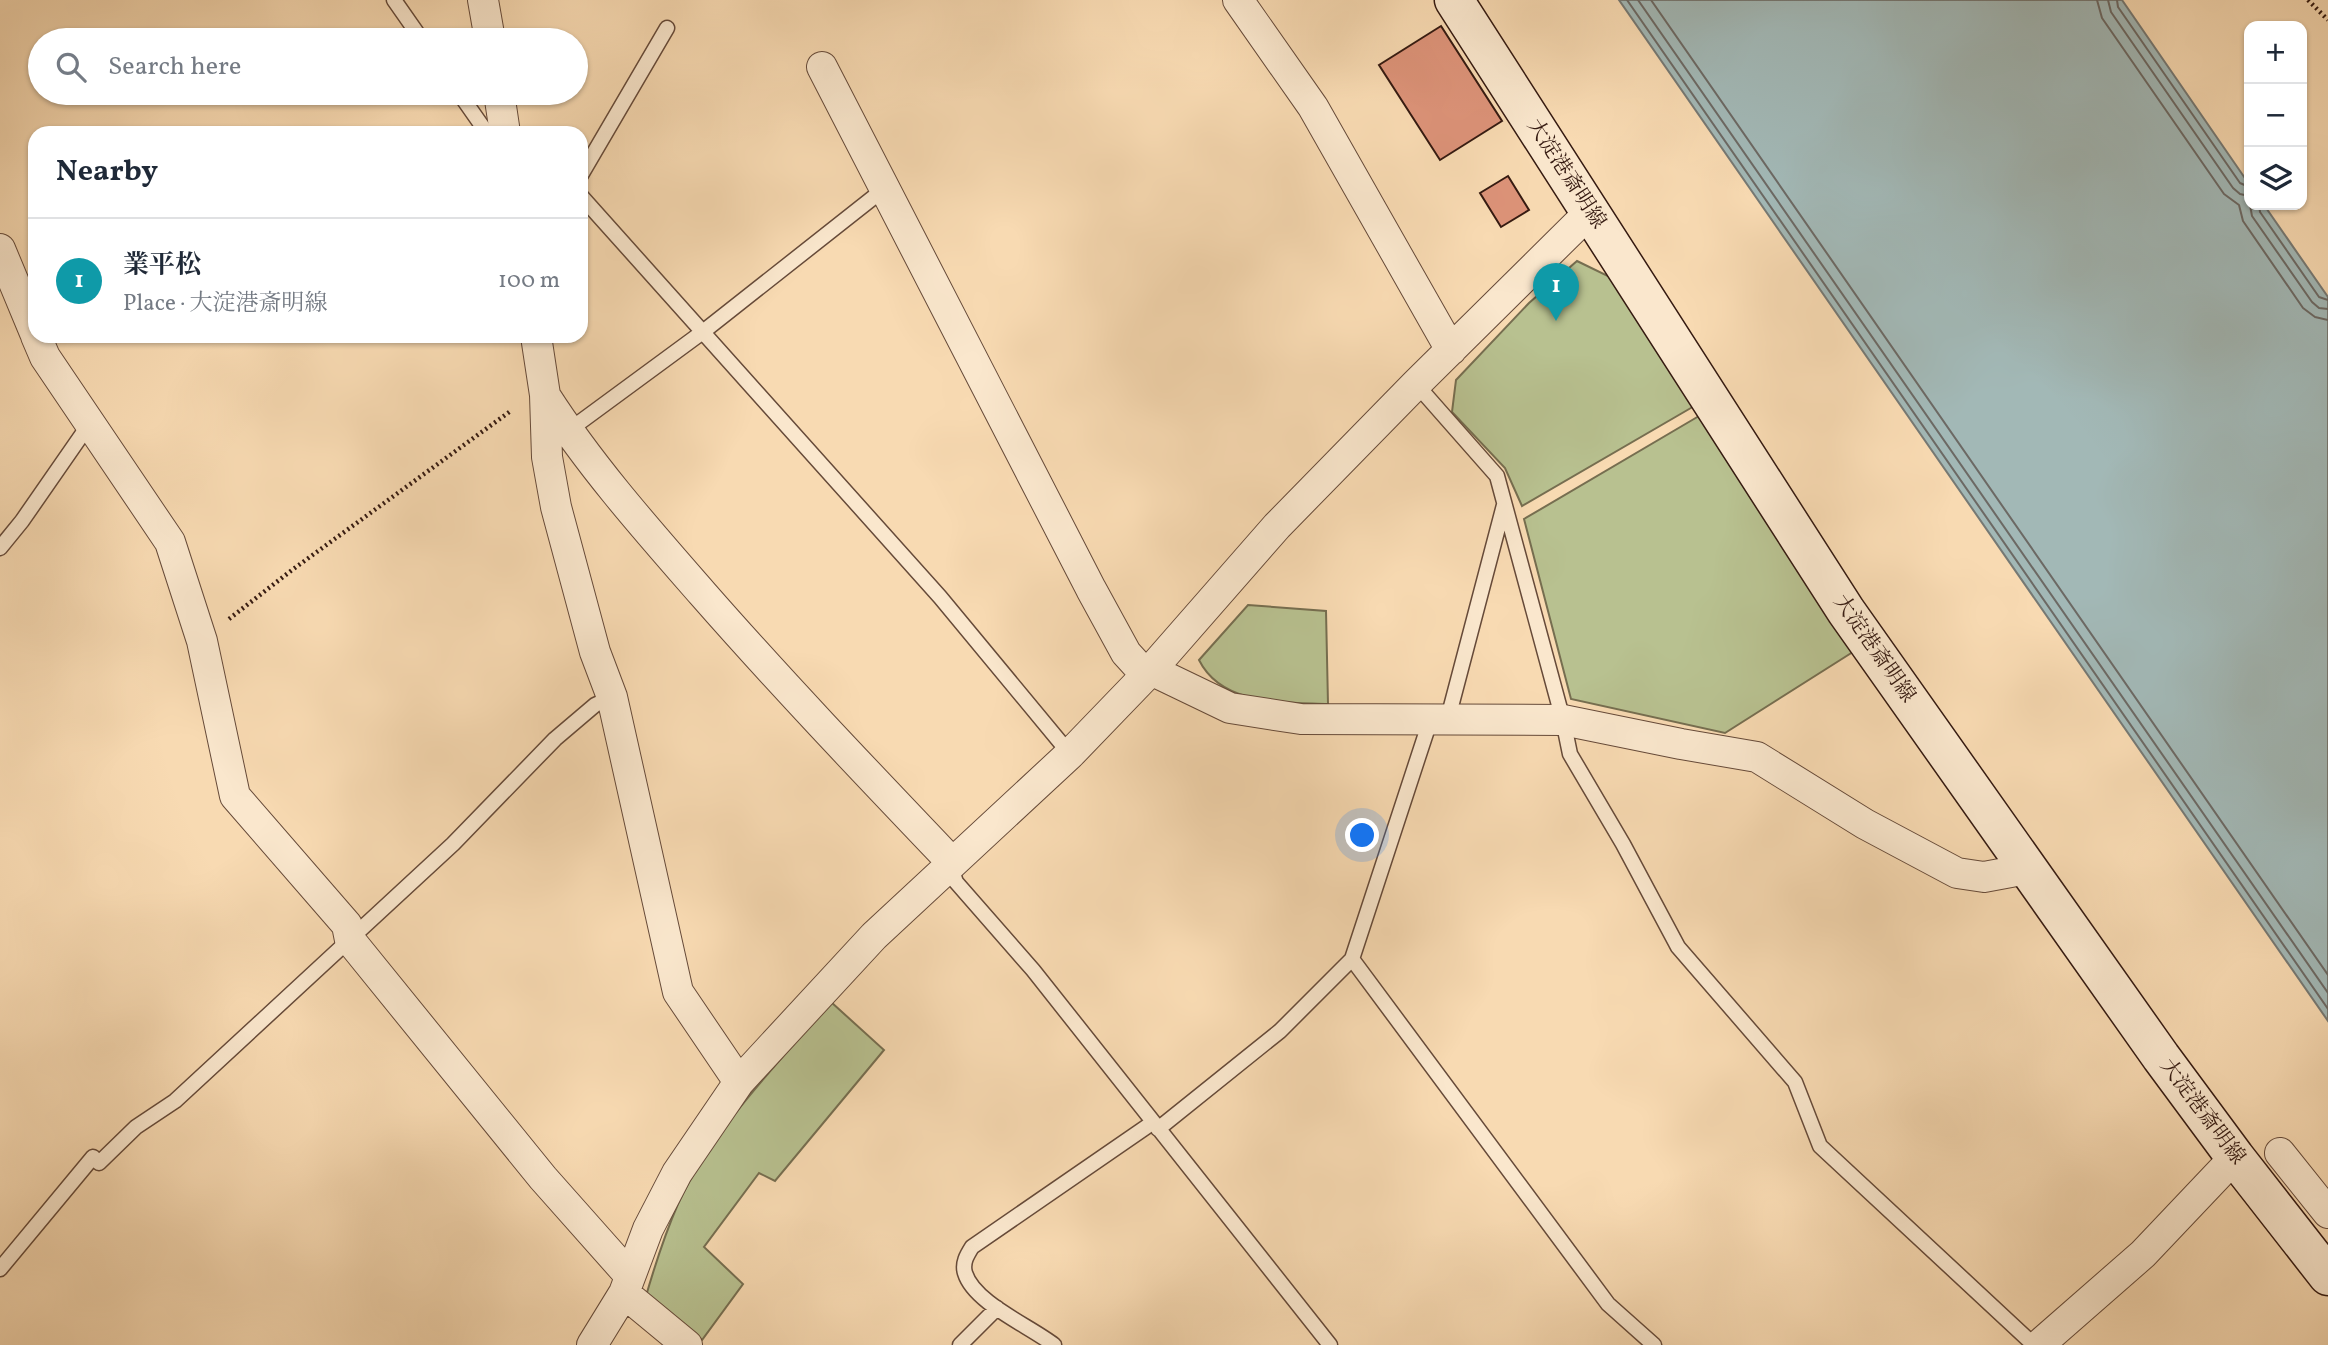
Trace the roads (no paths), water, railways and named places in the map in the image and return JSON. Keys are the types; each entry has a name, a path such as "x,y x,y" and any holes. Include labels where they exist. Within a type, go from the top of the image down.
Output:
{"main road":[{"name":"大淀港斎明線","path":"1454,0 1846,611 2027,869 2235,1157 2328,1276"}],"street":[{"path":"483,0 488,28"},
{"path":"1238,0 1313,107 1451,349"},
{"path":"822,67 1091,589 1126,653 1149,673 1230,708 1301,719 1563,720 1757,757 1865,824 1957,873 1984,877 2027,869"},
{"path":"501,105 504,126"},
{"path":"592,1345 627,1284 648,1229 677,1172 739,1082 874,936 1070,754 1149,673 1277,526 1590,212"},
{"path":"0,249 28,316"},
{"path":"39,343 45,358 170,542 202,640 235,796 347,925 350,940 627,1284 687,1345"},
{"path":"537,343 545,395 547,457 556,507 595,652 612,697 678,992 739,1082"},
{"path":"545,395 568,431 643,526 780,682 943,854 950,865"},
{"path":"2280,1153 2328,1213"},
{"path":"2036,1345 2143,1254 2235,1157"}],"lane":[{"path":"394,0 414,28"},
{"path":"588,163 667,28"},
{"path":"467,105 482,126"},
{"path":"568,431 704,331 884,189"},
{"path":"588,204 940,597 1070,754"},
{"path":"1416,384 1497,476 1570,754 1623,844 1678,947 1796,1082 1820,1146 2036,1345"},
{"path":"0,548 90,423"},
{"path":"1055,1345 996,1308 972,1286 964,1271 965,1259 972,1247 1155,1126 1280,1031 1352,959 1439,718 1504,503"},
{"path":"0,1269 93,1157 99,1163 136,1127 175,1101 453,844 555,739 595,705 612,697"},
{"path":"950,865 956,881 1033,970 1330,1345"},
{"path":"1352,959 1608,1304 1654,1345"},
{"path":"960,1345 996,1308"}],"water":[{"path":"1619,0 2122,0 2244,177 2244,210 2267,210 2328,297 2328,1021"}],"place":[{"name":"業平松","path":"1556,321"}]}
